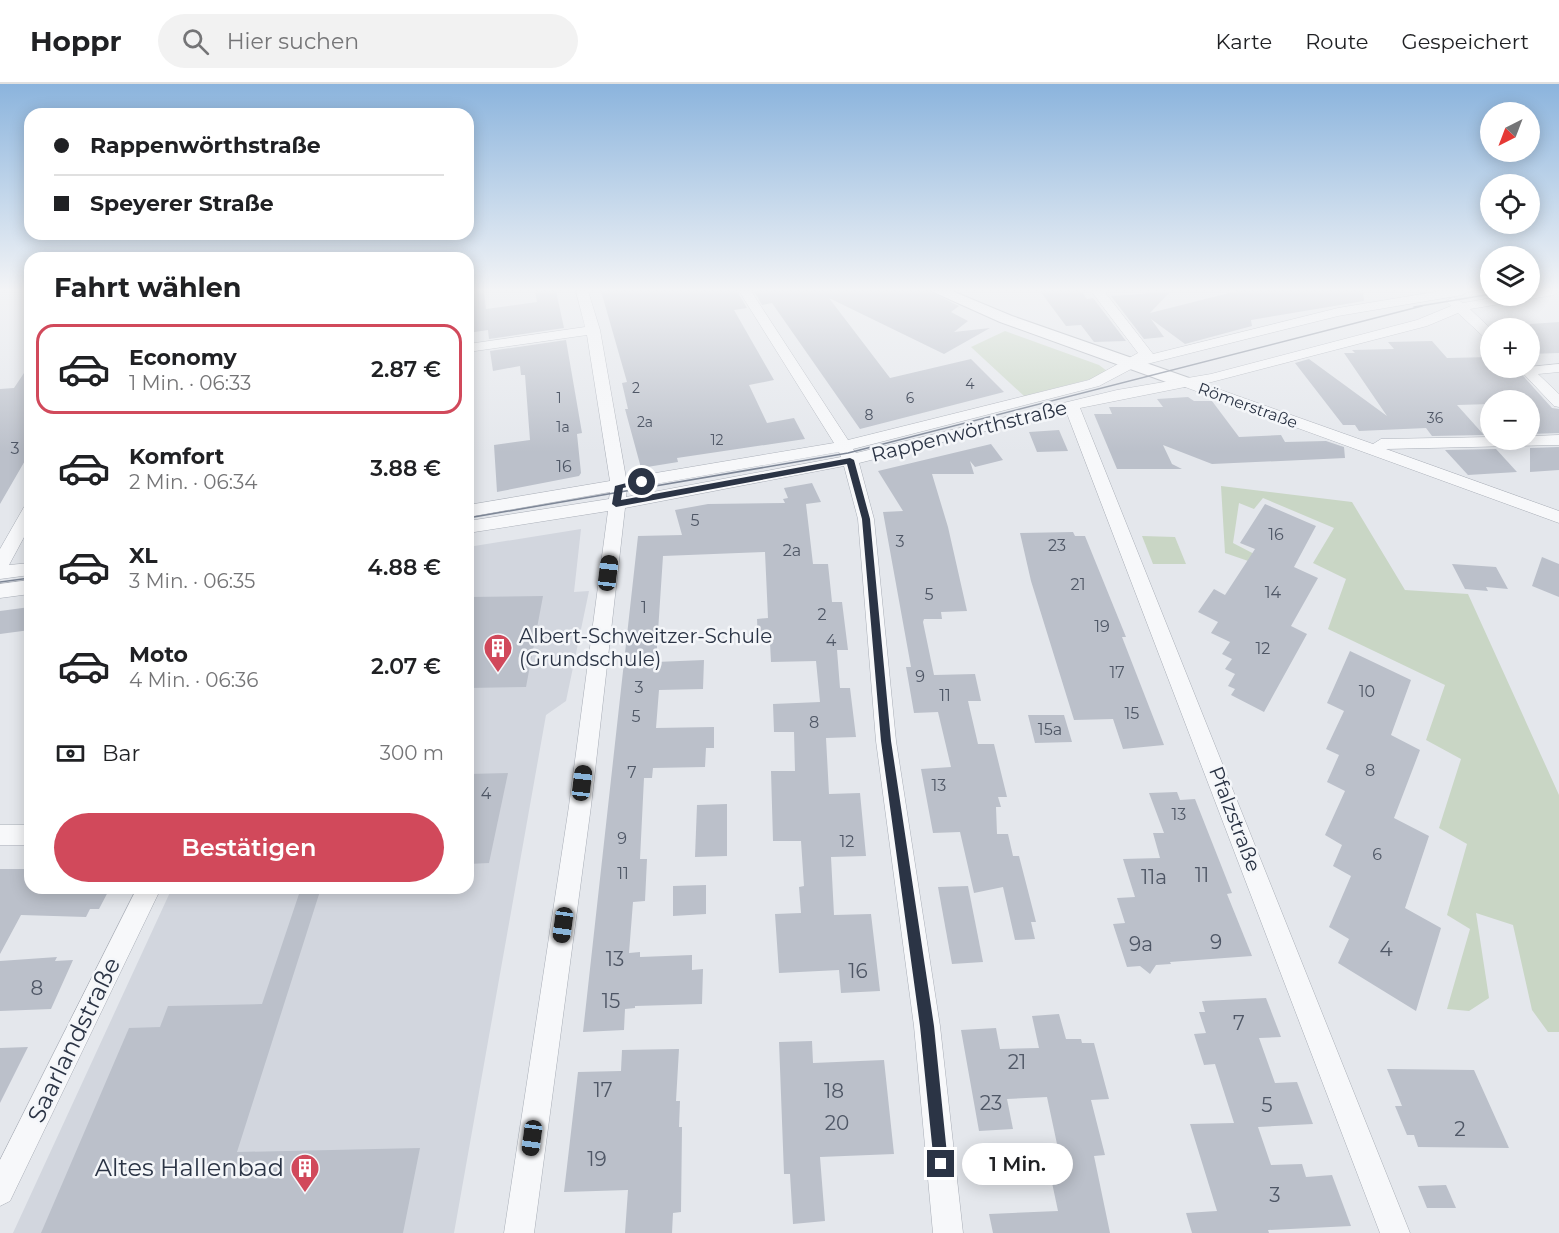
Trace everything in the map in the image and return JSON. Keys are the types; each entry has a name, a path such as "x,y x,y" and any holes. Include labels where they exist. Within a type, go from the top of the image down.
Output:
{"street":[{"path":"474,347 491,345"},
{"path":"519,1233 580,806 618,495 595,345"},
{"path":"779,345 848,453 866,519 887,751 927,1026 948,1233"},
{"name":"Römerstraße","path":"1078,345 1559,517"},
{"path":"1132,364 1146,354 1139,345"},
{"name":"Rappenwörthstraße","path":"848,453 1094,383 1132,364 1207,345"},
{"name":"Rappenwörthstraße","path":"474,526 618,495 848,453 1072,406 1117,394 1186,382 1336,345"},
{"path":"1540,369 1559,368"},
{"path":"1535,378 1559,403"},
{"name":"Pfalzstraße","path":"1072,406 1395,1233"},
{"path":"1377,451 1381,444 1559,440"},
{"name":"Rappenwörthstraße","path":"474,510 618,495"},
{"path":"0,564 24,522"},
{"path":"0,572 24,570"},
{"path":"0,591 24,588"},
{"path":"0,835 24,835"},
{"name":"Saarlandstraße","path":"0,1191 146,894"}],"shaded area":[{"path":"581,529 574,592 589,591 566,701 546,715 454,1233 13,1233 169,894 474,894 474,546"}],"green space":[{"path":"976,345 1043,345 1099,365 1107,371 1099,377 1024,396 971,347"},
{"path":"1221,486 1352,502 1405,590 1468,594 1559,795 1559,1032 1548,1032 1532,1010 1513,925 1476,913 1489,998 1469,1011 1447,1009 1470,929 1447,915 1467,844 1439,828 1461,759 1426,740 1445,685 1328,629 1346,579 1313,563 1334,528 1263,498 1254,509 1239,503 1233,543 1258,556 1254,563 1225,553"},
{"path":"1142,536 1175,537 1186,564 1153,564"}],"building":[{"path":"534,345 567,345 582,433 577,434 581,473 579,476 497,492 494,445 530,440 525,375 521,375 520,366 493,371 490,351"},
{"path":"616,345 754,345 774,380 749,385 767,423 794,418 805,439 677,458 678,462 641,468 625,409 628,409 622,383 627,382"},
{"path":"801,345 865,345 890,378 971,359 1004,392 860,429"},
{"path":"925,345 961,345 944,354"},
{"path":"1390,345 1435,345 1447,358 1480,357 1480,378 1525,378 1536,390 1480,390 1480,404 1457,405 1480,431 1480,435 1432,436 1426,428 1359,431 1355,425 1343,425 1295,363 1309,359 1387,416 1344,353 1355,353 1352,350 1394,349"},
{"path":"1540,345 1559,345 1559,353 1540,354"},
{"path":"24,373 24,462 0,504 0,389 14,388"},
{"path":"1540,395 1552,408 1559,409 1559,433 1540,434"},
{"path":"1188,397 1194,401 1212,401 1239,437 1281,435 1285,442 1326,441 1344,447 1345,458 1212,464 1163,445 1172,464 1182,469 1117,469 1094,414 1112,414 1109,407 1163,407 1157,399"},
{"path":"1059,430 1068,451 1037,452 1029,432"},
{"path":"991,444 1003,460 975,467 970,461 974,474 932,474 948,527 967,611 941,612 942,619 924,619 923,622 934,675 975,674 981,701 968,701 978,744 994,744 1007,797 998,797 1001,807 996,807 997,834 1008,834 1013,856 1019,856 1036,922 1031,922 1035,939 1015,940 1003,887 974,893 960,832 933,833 921,769 951,767 938,712 914,713 906,667 911,667 883,512 903,511 878,471"},
{"path":"1559,447 1559,470 1530,472 1530,450 1540,450 1540,448"},
{"path":"1445,450 1497,450 1517,472 1468,475"},
{"path":"812,483 821,502 806,504 813,564 828,564 832,602 842,602 848,650 837,650 840,688 850,688 856,737 826,738 829,794 860,793 866,856 831,857 834,915 871,914 880,991 841,993 839,970 779,973 775,914 801,913 799,887 804,886 801,841 773,841 771,771 795,771 794,732 774,732 773,704 820,702 816,661 771,662 770,643 758,643 757,619 768,618 765,552 663,556 656,662 704,660 703,689 659,690 656,728 714,727 714,748 706,748 705,767 653,768 652,778 644,778 640,859 647,859 645,901 633,902 629,953 640,952 640,957 692,955 692,970 703,969 702,1004 635,1006 635,1008 625,1009 624,1030 583,1032 638,536 682,535 675,510 708,504 785,503 783,499 788,498 784,488"},
{"path":"1265,504 1316,526 1294,567 1318,578 1291,626 1307,634 1264,712 1231,695 1235,689 1228,686 1235,674 1225,669 1232,659 1222,654 1230,642 1211,633 1218,622 1198,612 1214,589 1225,595 1255,549 1240,543"},
{"path":"1073,532 1075,536 1085,536 1126,637 1122,637 1164,745 1123,749 1113,719 1074,720 1031,581 1020,533"},
{"path":"1542,557 1559,564 1559,597 1532,586"},
{"path":"1452,564 1496,567 1508,589 1486,587 1488,591 1465,589"},
{"path":"543,596 526,687 474,688 474,597"},
{"path":"24,608 24,631 0,634 0,611"},
{"path":"1350,651 1411,680 1391,735 1420,750 1394,818 1429,836 1405,908 1441,928 1416,1011 1338,963 1349,939 1329,927 1351,876 1333,866 1342,845 1325,835 1345,791 1327,782 1339,755 1326,749 1344,711 1327,703"},
{"path":"1028,715 1064,715 1072,742 1035,743"},
{"path":"508,773 489,863 474,864 474,774"},
{"path":"1177,792 1180,800 1195,799 1232,893 1227,894 1252,956 1170,962 1171,964 1156,965 1150,974 1140,966 1127,967 1113,924 1125,923 1117,898 1135,897 1123,859 1160,858 1153,833 1164,833 1149,793"},
{"path":"727,804 727,856 695,857 697,805"},
{"path":"0,869 24,869 24,894 107,894 99,909 90,909 86,917 21,915 0,954"},
{"path":"706,885 706,914 673,916 673,886"},
{"path":"968,886 983,962 952,964 938,887"},
{"path":"299,894 319,894 237,1152 420,1148 403,1233 41,1233 129,1028 160,1027 168,1006 262,1004"},
{"path":"57,957 55,961 73,960 51,1009 0,1011 0,961"},
{"path":"1266,998 1281,1037 1259,1038 1275,1083 1297,1082 1313,1124 1258,1127 1271,1165 1302,1164 1306,1177 1332,1175 1351,1226 1268,1230 1269,1233 1192,1233 1186,1213 1217,1211 1190,1124 1234,1123 1215,1064 1204,1065 1194,1034 1206,1033 1199,1012 1205,1012 1202,1001"},
{"path":"1059,1014 1066,1039 1081,1039 1082,1043 1094,1043 1109,1099 1091,1100 1105,1155 1094,1156 1110,1233 993,1233 989,1214 1058,1211 1051,1178 1064,1177 1047,1097 1007,1099 1013,1129 979,1131 961,1030 996,1028 1000,1049 1039,1048 1032,1016"},
{"path":"812,1041 813,1063 884,1060 894,1154 820,1157 825,1221 793,1224 790,1174 784,1174 779,1042"},
{"path":"28,1047 0,1103 0,1048"},
{"path":"679,1049 676,1101 680,1101 679,1127 682,1127 681,1212 673,1213 672,1233 625,1233 628,1190 564,1192 578,1072 621,1071 622,1050"},
{"path":"1387,1069 1474,1070 1509,1148 1418,1147 1414,1135 1407,1135 1395,1106 1402,1106"},
{"path":"1446,1185 1456,1208 1427,1208 1418,1186"}],"tram line":[{"path":"474,517 848,453 1271,345"},
{"path":"0,582 24,579"}],"place":[{"name":"Albert-Schweitzer-Schule (Grundschule)","path":"498,674"},
{"name":"Altes Hallenbad","path":"305,1194"}],"route":[{"path":"642,482 619,486 616,504 850,460 866,519 886,741 927,1026 941,1164"}]}
